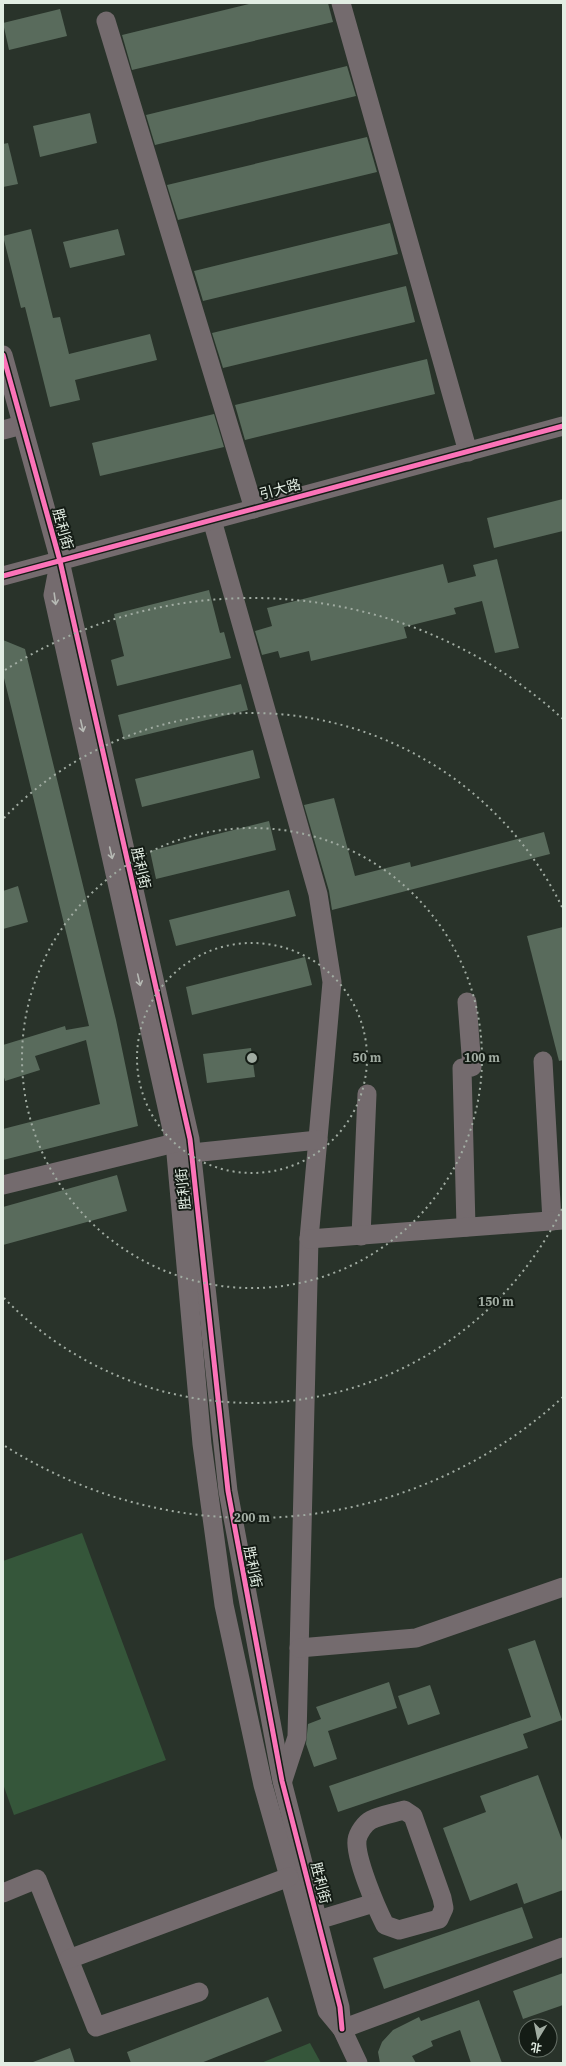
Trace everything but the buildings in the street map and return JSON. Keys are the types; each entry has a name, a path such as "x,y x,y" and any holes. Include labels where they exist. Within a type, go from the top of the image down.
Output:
{"street":[{"path":"341,3 468,452"},
{"path":"106,21 254,509"},
{"name":"胜利街","path":"3,355 60,561 53,595 186,1145 228,1491 282,1781 340,2007 342,2030"},
{"path":"3,430 22,425"},
{"name":"引大路","path":"3,576 563,426"},
{"path":"212,520 318,894 332,982 309,1239 297,1737 282,1781"},
{"path":"466,1227 462,1068 472,1067 467,1002"},
{"path":"309,1239 558,1220 543,1061"},
{"path":"361,1236 368,1094"},
{"path":"3,1185 186,1145 318,1140"},
{"name":"胜利街","path":"186,1145 202,1444 224,1605 263,1785 327,2011 342,2030"},
{"path":"299,1648 416,1638 563,1587"},
{"path":"404,1810 413,1816 444,1908 439,1919 400,1930 385,1925 374,1903 358,1849 357,1838 362,1829 371,1820 404,1810"},
{"path":"69,1959 289,1877"},
{"path":"3,1893 36,1879 96,2027 199,1992"},
{"path":"318,1920 374,1903"},
{"path":"358,2063 342,2030 563,1947"}],"green space":[{"path":"82,1533 166,1760 14,1815 3,1784 3,1561"},
{"path":"310,2043 321,2063 261,2063"}],"cycle path":[{"path":"3,355 60,561 190,1139 228,1491 282,1781 340,2007 342,2029"},
{"path":"3,576 563,426"}]}
